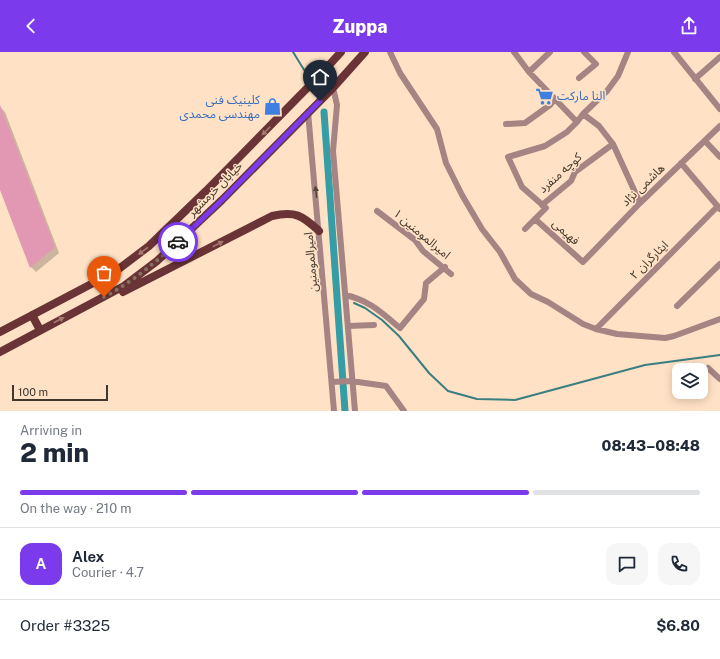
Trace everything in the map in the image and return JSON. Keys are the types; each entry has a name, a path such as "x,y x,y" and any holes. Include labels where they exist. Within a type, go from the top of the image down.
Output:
{"main road":[{"name":"خیابان خرمشهر","path":"0,332 116,271 149,246 315,81 341,52"},
{"name":"خیابان خرمشهر","path":"0,352 124,286 158,261 222,200 331,90 364,52"},
{"path":"94,302 128,290 272,216 286,213 299,216 309,221 319,231"},
{"path":"32,315 40,330"}],"street":[{"path":"390,52 400,73 437,129 446,163 462,195 482,229 500,252 515,279 531,294 548,302 583,324 617,334 665,338 720,319"},
{"path":"514,52 529,72 578,122"},
{"path":"529,72 550,52"},
{"path":"579,78 596,64 584,52"},
{"path":"544,206 522,187 508,157 545,146 567,132 578,122 582,114 607,91 618,76 628,52"},
{"path":"674,52 720,109"},
{"path":"695,79 720,57"},
{"path":"331,90 334,92 337,105 333,151 354,411"},
{"path":"506,124 525,123 550,106 555,99"},
{"name":"امیرالمومنین","path":"308,112 334,411"},
{"path":"582,114 599,126 613,144 640,203"},
{"name":"هاشمی نژاد","path":"583,262 640,203 720,126"},
{"path":"705,141 720,157"},
{"name":"کوچه منفرد","path":"525,229 535,219 544,206 571,181 575,172 613,144"},
{"path":"681,163 719,208"},
{"name":"ایثارگران ۲","path":"596,329 719,208"},
{"name":"امیرالمومنین ۱","path":"377,211 415,240 423,251 445,267 451,274"},
{"name":"فهیمی","path":"535,219 583,262"},
{"path":"677,306 720,264"},
{"path":"345,295 361,299 377,309 400,328 424,299 426,283 445,267"},
{"path":"348,326 374,325"},
{"path":"708,368 720,379"},
{"path":"332,382 352,381 386,386 404,411"}],"building":[{"path":"0,105 55,247 30,268 0,190"}],"waterway":[{"path":"293,52 306,73"},
{"path":"324,112 345,411"},
{"path":"354,303 365,308 382,320 399,336 429,373 448,391 477,399 515,400 645,365 720,355"}],"way so far":[{"path":"104,297 124,286 158,261 178,242"}],"place":[{"name":"النا مارکت","path":"544,96"},
{"name":"کلینیک فنی مهندسی محمدی","path":"273,107"}],"route":[{"path":"178,242 320,101"}]}
